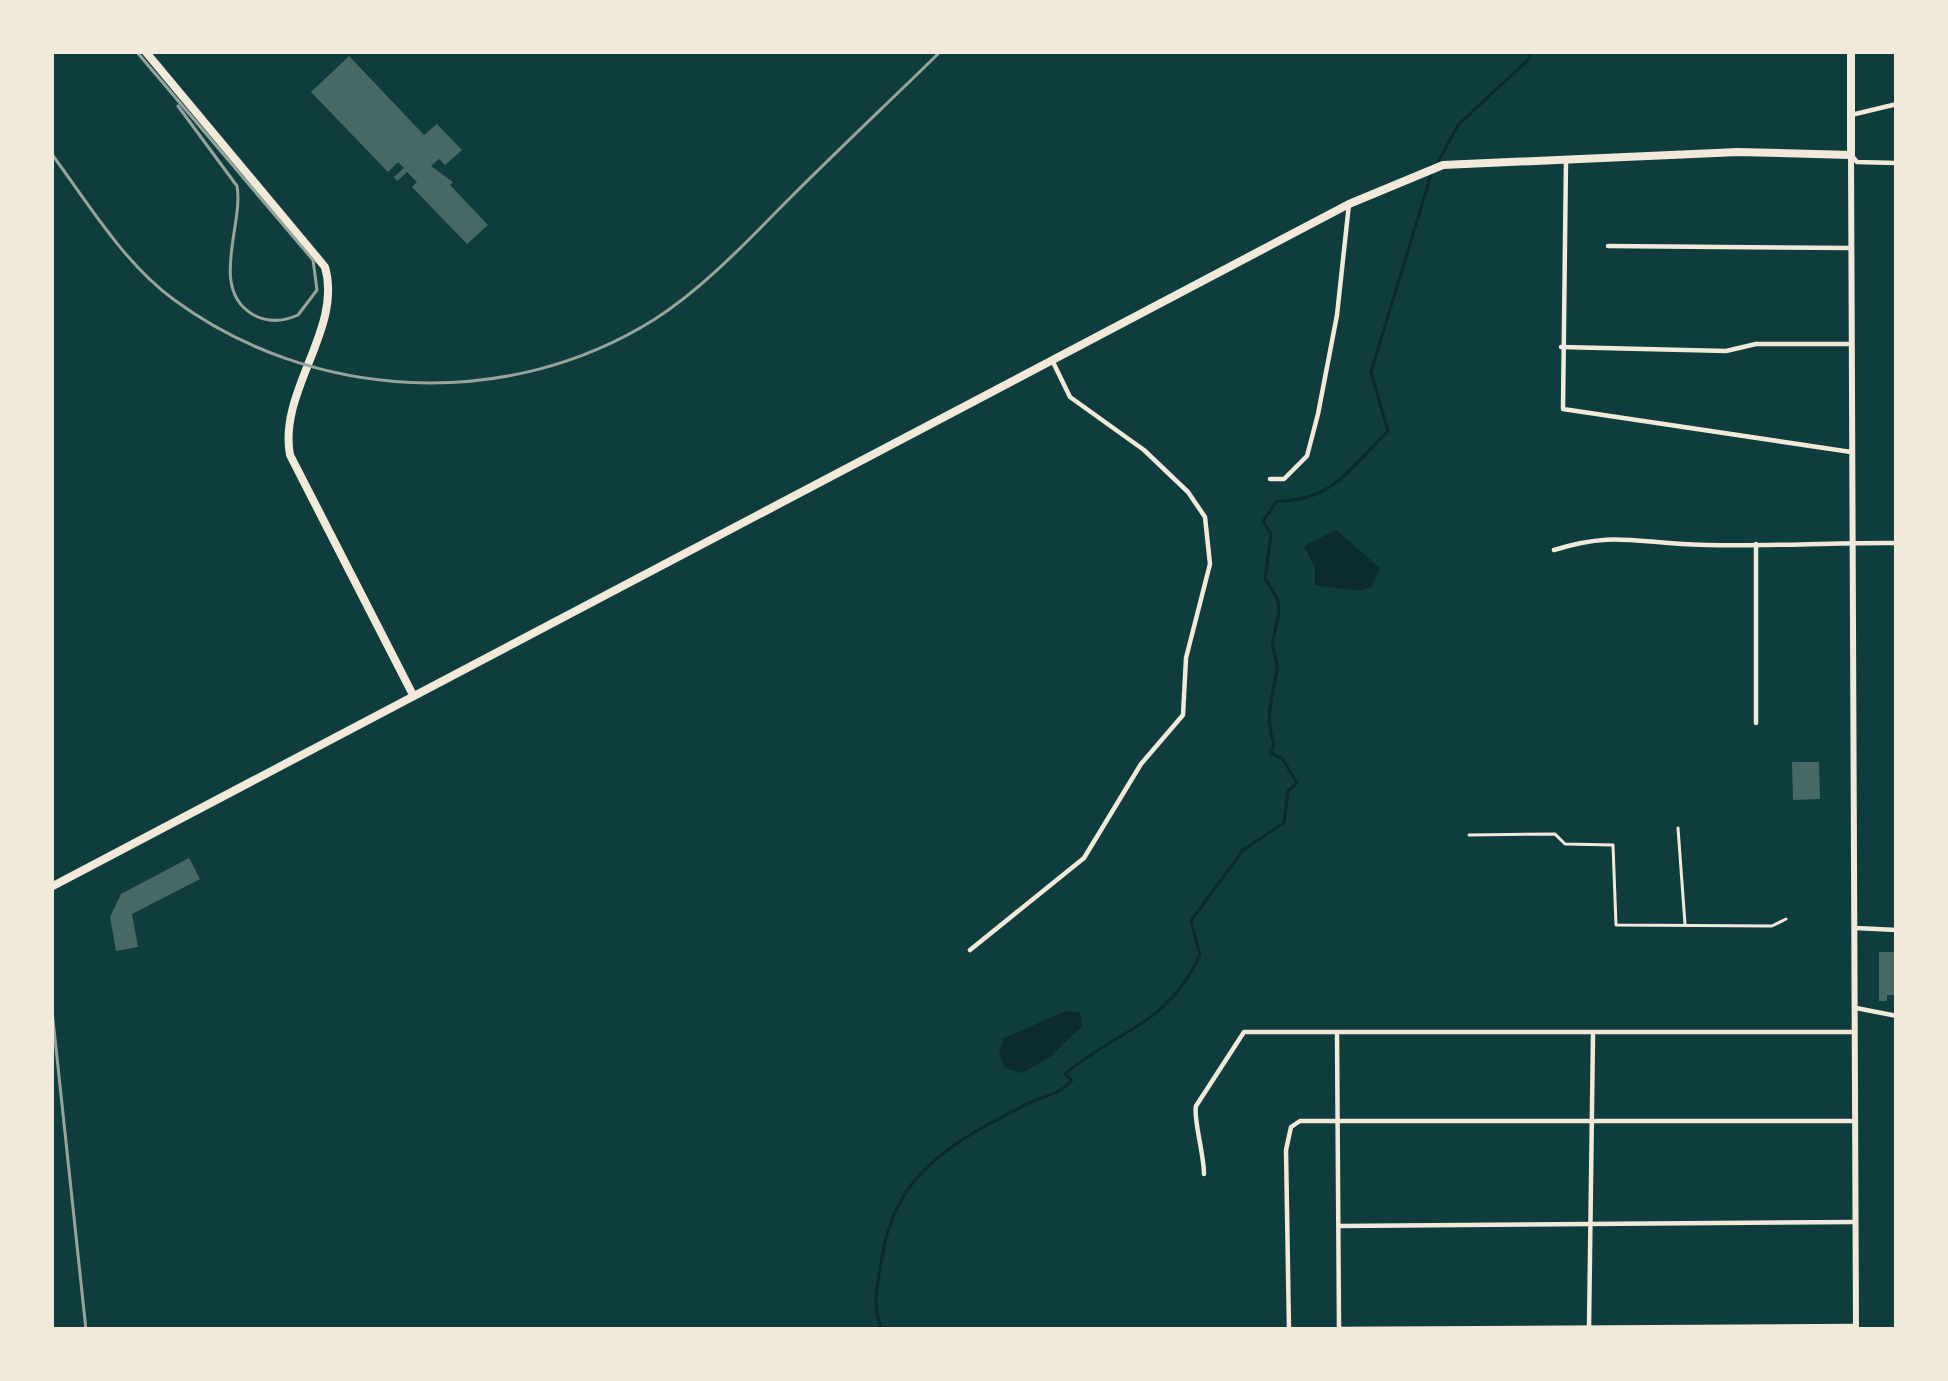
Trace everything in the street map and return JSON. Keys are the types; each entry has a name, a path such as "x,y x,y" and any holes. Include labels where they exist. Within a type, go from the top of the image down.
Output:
{"main road":[{"path":"145,51 325,267 330,292 291,416 290,455 412,693"},
{"path":"51,887 1349,204 1443,165 1738,152 1851,155 1851,51"}],"street":[{"path":"1851,115 1897,104"},
{"path":"1851,155 1857,162 1897,163"},
{"path":"1337,1033 1339,1329 1856,1328 1851,155"},
{"path":"1567,158 1563,410 1851,452"},
{"path":"1270,479 1284,479 1307,456 1337,315 1349,204"},
{"path":"1608,246 1851,248"},
{"path":"1561,347 1726,351 1756,344 1852,344"},
{"path":"970,950 1084,858 1141,764 1183,715 1186,658 1210,564 1205,517 1188,492 1144,450 1070,398 1052,360"},
{"path":"1554,550 1591,539 1637,536 1678,544 1897,543"},
{"path":"1756,544 1756,723"},
{"path":"1855,928 1897,930"},
{"path":"1856,1008 1897,1016"},
{"path":"1204,1174 1204,1137 1193,1116 1244,1032 1855,1032"},
{"path":"1589,1329 1593,1035"},
{"path":"1289,1330 1286,1150 1291,1126 1300,1121 1855,1121"},
{"path":"1339,1226 1855,1222"}],"lane":[{"path":"1678,828 1685,926"},
{"path":"1469,836 1527,832 1555,834 1565,844 1613,845 1616,925 1772,926 1786,919"}],"water":[{"path":"1336,530 1380,568 1371,587 1358,591 1315,585 1315,568 1304,546"},
{"path":"1066,1011 1080,1013 1082,1026 1050,1057 1022,1073 1005,1068 999,1054 1004,1038"}],"building":[{"path":"349,56 424,135 437,124 462,150 445,165 439,159 431,166 453,182 450,185 488,225 467,244 412,187 417,182 407,172 397,181 394,177 404,168 398,162 388,172 311,92"},
{"path":"1792,762 1819,762 1820,799 1793,800"},
{"path":"189,858 200,879 132,914 138,947 116,951 110,917 121,894"},
{"path":"1879,952 1897,952 1897,995 1887,995 1887,1001 1879,1001"}],"waterway":[{"path":"1438,162 1458,125 1529,59 1530,51"},
{"path":"882,1330 876,1303 882,1257 889,1228 914,1182 973,1133 1062,1089 1072,1080 1065,1074 1172,998 1200,955 1191,921 1243,850 1284,823 1288,791 1297,783 1282,758 1270,753 1277,668 1273,643 1279,609 1265,579 1271,534 1263,521 1277,501 1313,495 1340,480 1388,431 1371,372 1431,175"}],"tram line":[{"path":"136,51 313,260 317,290 298,315 263,319 239,303 230,272 237,186 178,106"}],"railway":[{"path":"51,153 138,268 173,299 228,333 286,359 348,375 411,383 475,381 537,370 598,349 655,319 726,262 941,51"},
{"path":"51,1001 86,1330"}]}
